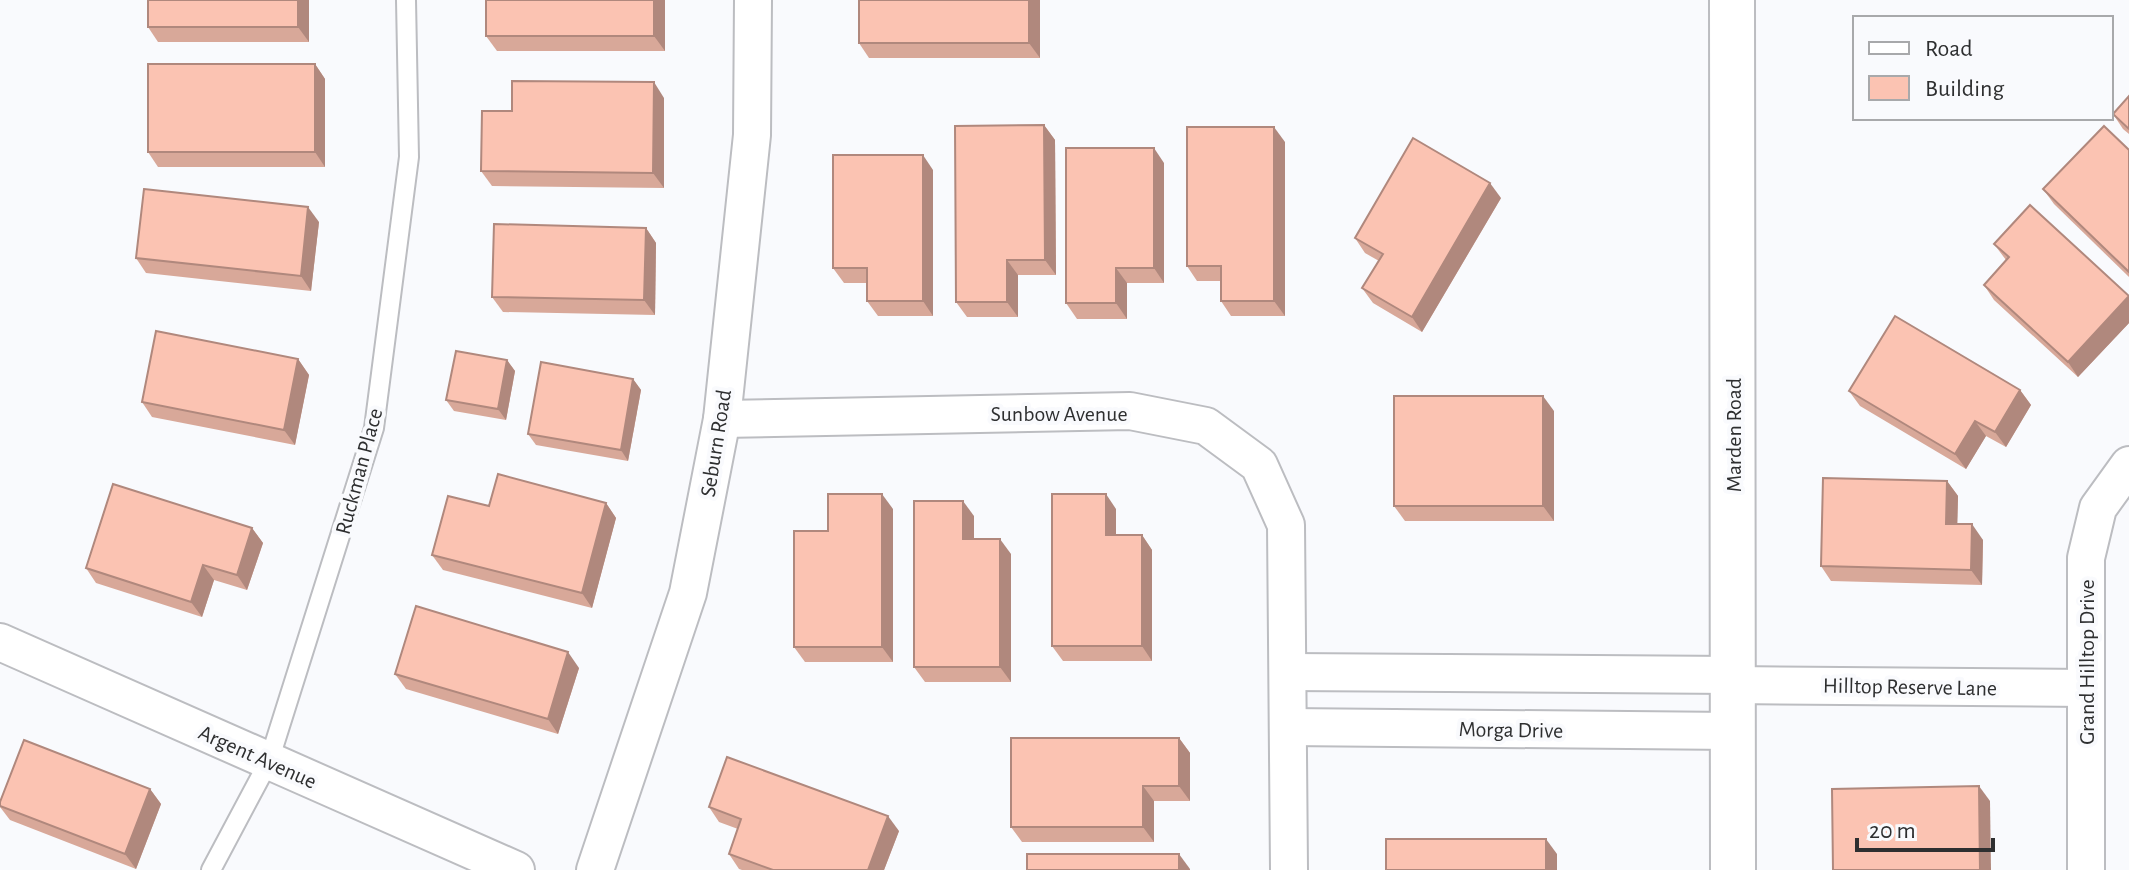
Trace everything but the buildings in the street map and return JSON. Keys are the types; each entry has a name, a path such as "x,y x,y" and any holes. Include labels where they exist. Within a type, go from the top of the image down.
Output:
{"street":[{"name":"Seburn Road","path":"595,870 688,593 722,419 752,135 753,0"},
{"name":"Marden Road","path":"1732,0 1733,870"},
{"name":"Sunbow Avenue","path":"722,419 1130,411 1206,426 1259,465 1286,525 1289,870"},
{"name":"Grand Hilltop Drive","path":"2086,870 2086,558 2098,508 2129,465"},
{"name":"Argent Avenue","path":"0,642 516,870"},
{"path":"1289,672 1733,680"},
{"name":"Hilltop Reserve Lane","path":"1733,680 2086,688"},
{"name":"Morga Drive","path":"1288,727 1733,731"}],"lane":[{"name":"Ruckman Place","path":"211,870 269,761 374,428 409,157 406,0"}]}
